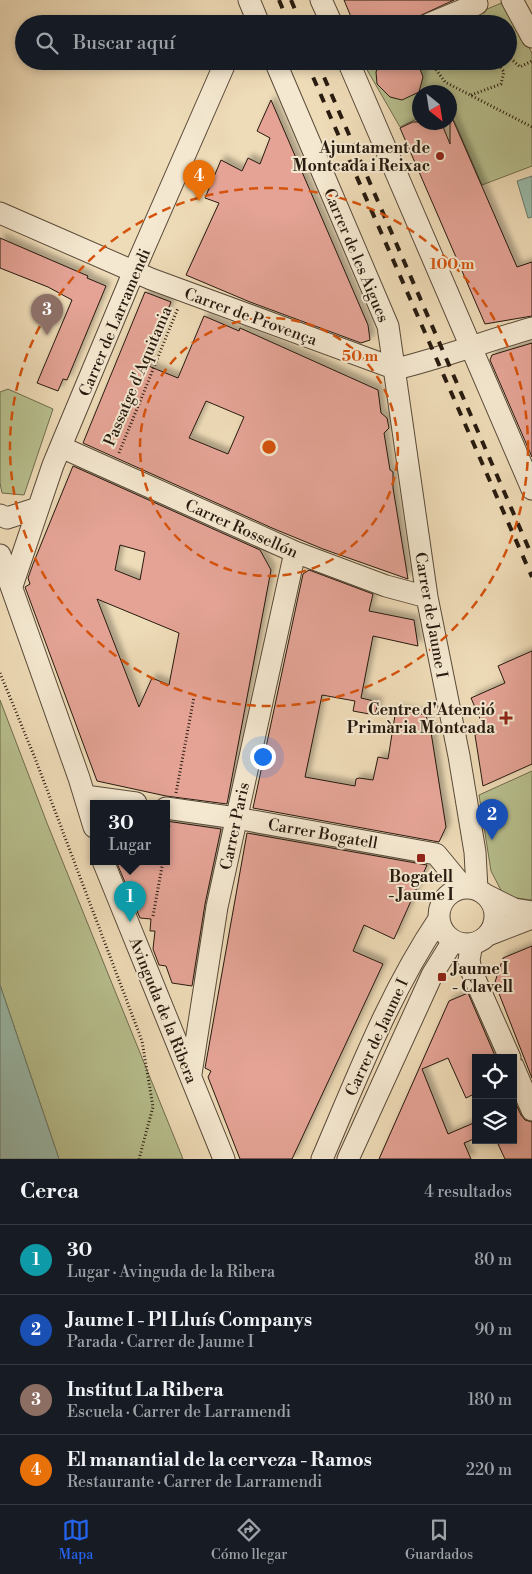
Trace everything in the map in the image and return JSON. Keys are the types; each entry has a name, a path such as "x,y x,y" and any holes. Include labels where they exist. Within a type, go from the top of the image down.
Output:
{"street":[{"path":"321,0 328,15"},
{"path":"512,0 532,37"},
{"path":"245,15 250,2"},
{"path":"250,2 255,15"},
{"path":"451,15 477,4"},
{"name":"Carrer de Larramendi","path":"12,586 61,447 134,270 222,70"},
{"name":"Carrer de les Aigues","path":"279,70 388,326 396,369"},
{"path":"352,70 532,489"},
{"name":"Carrer de Provença","path":"0,213 185,292 396,369"},
{"path":"396,369 436,359 470,346 532,328"},
{"name":"Carrer de Jaume I","path":"396,369 427,597 459,756 475,852 476,891"},
{"name":"Carrer Rossellón","path":"61,447 295,552 386,586 427,597"},
{"path":"0,515 7,518 38,508"},
{"name":"Carrer Paris","path":"191,1074 217,907 295,552"},
{"path":"0,555 90,813"},
{"path":"85,796 114,800"},
{"name":"Carrer Bogatell","path":"170,808 236,818 436,854 476,891"},
{"name":"Avinguda de la Ribera","path":"106,865 224,1159"},
{"path":"532,912 514,909 476,891 447,896 440,909 439,919 444,932 471,940 532,918"},
{"path":"476,891 495,911 495,922 471,940 469,960 471,970 508,1054"},
{"name":"Carrer de Jaume I","path":"322,1159 394,996 416,952 439,919"},
{"name":"Carrer de Jaume I","path":"348,1159 432,974 471,940"},
{"path":"517,1075 532,1110"}],"path":[{"path":"517,65 520,68 532,61"},
{"path":"436,70 445,82 532,127"},
{"path":"470,95 501,84 504,72 503,70"},
{"name":"Passatge d'Aquitania","path":"112,470 185,292"},
{"path":"0,672 35,758 142,1041 153,1107 139,1159"},
{"path":"170,804 194,698"},
{"path":"154,916 162,865"}],"green space":[{"path":"504,2 511,15 473,15"},
{"path":"517,26 532,53 532,166 482,185 457,127 457,85 412,85 412,121 400,127 367,70 517,70"},
{"path":"8,389 53,409 24,495 2,493 0,483 0,392"},
{"path":"0,700 47,823 183,1159 59,1159 0,985"},
{"path":"532,771 532,899 530,900 504,896 491,871 479,795"}],"shaded area":[{"path":"532,176 532,217 528,218 517,181"},
{"path":"0,985 59,1159 0,1159"}],"building":[{"path":"344,0 454,0 422,15 350,15"},
{"path":"377,70 420,70 423,77 421,85 412,85 412,95 402,100 390,97 377,84"},
{"path":"271,100 368,325 370,340 361,343 250,302 186,275 219,203 205,198 221,160 242,171 248,158 260,164 270,138 257,131"},
{"path":"412,122 412,130 444,130 450,144 450,130 457,129 517,267 532,262 532,316 485,324 400,128"},
{"path":"0,238 88,276 87,278 106,286 67,380 63,379 58,391 37,383 72,300 48,287 0,268"},
{"path":"145,292 171,302 146,365 178,378 204,316 239,331 240,328 378,390 381,413 387,418 389,428 384,433 390,470 393,472 393,488 408,579 323,549 272,528 83,443","holes":["206,401 244,417 228,454 189,438"]},
{"path":"532,343 532,457 490,360 492,355"},
{"path":"73,466 260,550 271,570 227,804 166,796 97,781 25,587 30,584 28,578","holes":["120,545 145,552 140,580 115,570","97,599 179,633 169,685 152,678 139,707"]},
{"path":"309,570 373,594 369,611 414,620 418,646 373,636 361,698 378,702 375,715 353,711 355,701 322,695 305,777 355,786 356,779 359,778 373,780 378,757 388,759 396,709 426,715 428,726 430,726 446,827 439,842 253,808 303,574"},
{"name":"Centre d'Atenció Primària Montcada","path":"532,651 532,764 483,786 475,735 484,728 471,698 505,683 498,666"},
{"path":"170,822 221,829 205,904 192,986 172,983 166,966 159,965 153,949 155,931 150,931 151,919 140,918 118,865 170,865"},
{"path":"247,833 427,865 394,939 364,925 353,951 383,964 292,1159 240,1159 208,1077 211,1071 205,1068"},
{"path":"532,946 532,1078 498,991 495,992 493,988 503,958"},
{"path":"468,993 494,1054 472,1054 472,1095 466,1098 448,1058 422,1069 448,1134 472,1124 472,1140 464,1143 471,1159 379,1159 449,1001"},
{"path":"517,1106 525,1120 532,1122 532,1159 505,1159 498,1144 517,1144"}],"railway":[{"path":"279,0 285,15"},
{"path":"291,0 297,15"},
{"path":"310,70 532,577"},
{"path":"321,70 532,556"}],"place":[{"name":"Ajuntament de Montcada i Reixac","path":"440,156"},
{"name":"El manantial de la cerveza - Ramos","path":"199,201"},
{"name":"Institut La Ribera","path":"47,335"},
{"name":"Centre d'Atenció Primària Montcada","path":"506,718"},
{"name":"Jaume I - Pl Lluís Companys","path":"492,840"},
{"name":"Bogatell - Jaume I","path":"421,858"},
{"name":"30","path":"130,922"},
{"name":"Jaume I - Clavell","path":"442,977"}]}
